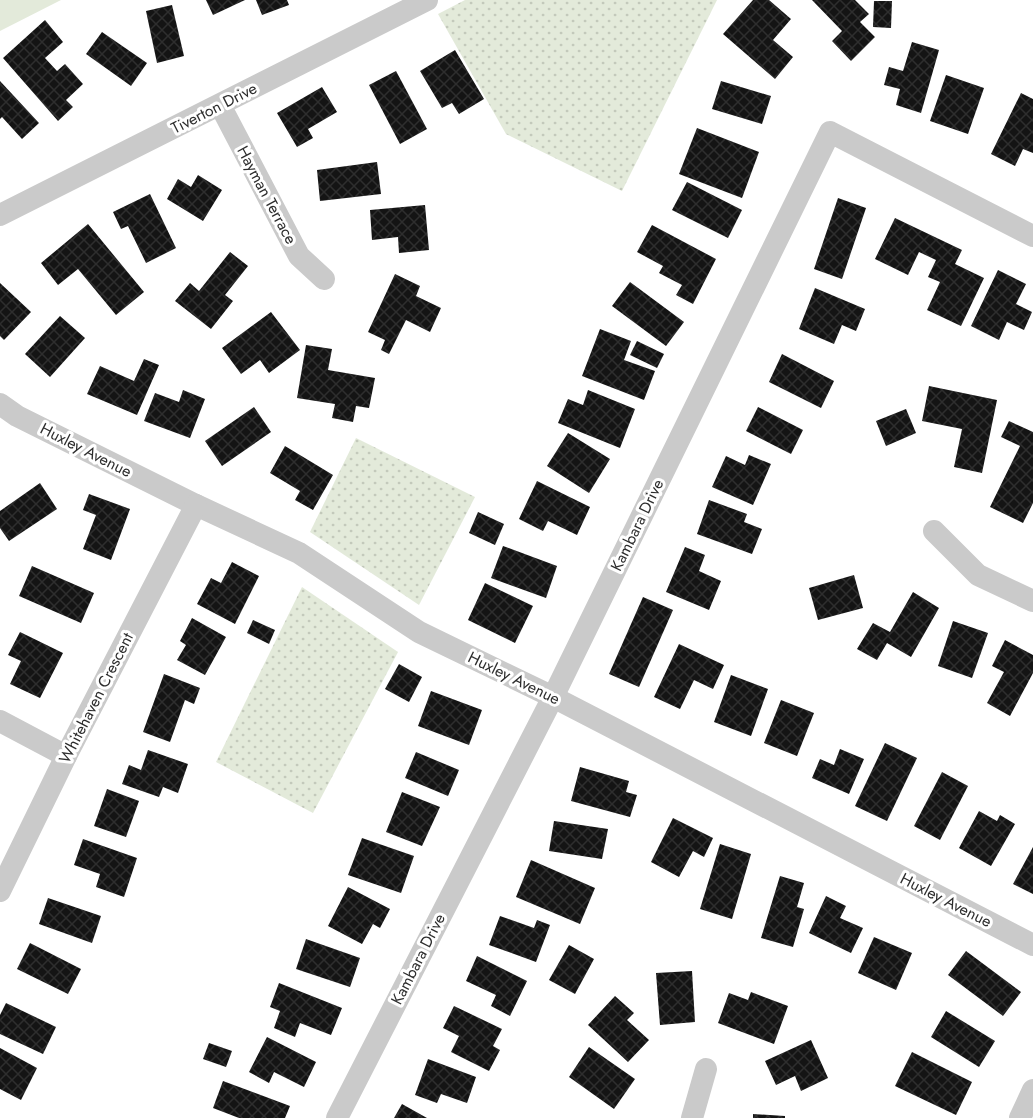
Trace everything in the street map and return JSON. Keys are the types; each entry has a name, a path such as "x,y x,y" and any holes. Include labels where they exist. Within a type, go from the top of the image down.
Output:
{"street":[{"name":"Tiverton Drive","path":"0,214 427,0"},
{"name":"Hayman Terrace","path":"220,105 299,256 324,279"},
{"name":"Kambara Drive","path":"337,1118 553,697 830,132 1033,236"},
{"name":"Huxley Avenue","path":"0,404 16,416 299,553 419,632 553,697 1033,945"},
{"name":"Whitehaven Crescent","path":"0,891 66,756 196,505"},
{"path":"934,531 978,575 1033,601"},
{"path":"0,721 66,756"},
{"path":"692,1118 706,1069"},
{"path":"1020,1118 1033,1090"}],"green space":[{"path":"0,0 61,0 0,31"},
{"path":"465,0 717,0 622,191 506,134 438,14"},
{"path":"356,438 475,497 419,605 310,532"},
{"path":"302,587 398,652 313,813 216,762"}],"building":[{"path":"206,0 245,0 213,15"},
{"path":"256,0 287,0 289,5 262,15"},
{"path":"753,0 769,0 791,19 773,40 793,57 775,79 723,34"},
{"path":"812,0 855,0 869,14 860,22 875,37 851,61 832,41 842,31"},
{"path":"874,1 892,1 891,28 873,27"},
{"path":"172,5 184,56 157,63 146,11"},
{"path":"45,20 63,42 45,58 57,71 65,64 83,84 66,100 73,107 58,121 3,58"},
{"path":"102,32 147,63 131,86 86,54"},
{"path":"912,42 939,50 921,113 896,105 900,89 884,85 889,67 903,71"},
{"path":"455,50 484,99 459,114 452,103 442,108 420,71"},
{"path":"396,71 427,129 400,144 369,85"},
{"path":"946,75 984,88 968,134 930,121"},
{"path":"0,81 39,123 22,139 2,117 0,119"},
{"path":"721,81 771,96 762,124 712,109"},
{"path":"322,87 337,112 308,129 313,138 297,147 277,113"},
{"path":"1021,93 1033,99 1033,153 1023,149 1015,166 991,154"},
{"path":"697,128 759,152 742,198 679,174"},
{"path":"377,162 381,194 320,201 317,170"},
{"path":"198,175 222,190 203,221 167,199 178,179 191,187"},
{"path":"687,182 742,210 728,238 672,210"},
{"path":"150,194 176,248 146,263 128,226 121,229 113,212"},
{"path":"838,198 866,208 842,279 814,269"},
{"path":"425,205 429,250 399,253 398,237 372,240 370,210"},
{"path":"895,218 962,250 955,264 984,278 961,326 927,310 940,282 928,277 936,260 919,252 908,275 875,259"},
{"path":"88,224 144,292 116,315 78,269 58,285 41,263"},
{"path":"652,225 716,259 693,304 676,295 682,285 659,273 663,266 637,252"},
{"path":"230,252 248,266 225,295 233,301 211,329 175,301 190,283 199,291"},
{"path":"998,270 1026,284 1016,304 1032,312 1024,330 1007,322 999,340 971,326"},
{"path":"395,274 420,286 416,296 441,308 430,332 406,320 389,354 381,350 385,340 368,332"},
{"path":"630,282 684,322 666,346 612,306"},
{"path":"0,283 31,312 4,340 0,336"},
{"path":"815,288 865,309 856,331 842,325 834,344 799,329"},
{"path":"271,312 300,350 269,373 260,360 241,374 222,348"},
{"path":"60,316 85,338 50,377 25,354"},
{"path":"600,329 631,341 624,360 655,371 644,400 582,376"},
{"path":"637,341 664,354 657,368 630,355"},
{"path":"306,345 332,349 328,370 375,378 369,408 356,406 353,422 332,418 335,404 297,398"},
{"path":"782,354 834,381 821,408 769,382"},
{"path":"144,359 159,365 137,415 87,394 100,366 134,381"},
{"path":"929,386 997,400 982,473 954,467 962,429 922,421"},
{"path":"183,390 205,399 190,438 144,421 155,393 179,402"},
{"path":"588,390 635,409 620,448 558,423 568,399 583,405"},
{"path":"254,407 271,432 222,466 205,441"},
{"path":"758,407 803,430 791,454 746,431"},
{"path":"906,409 916,433 886,446 876,421"},
{"path":"1009,421 1033,432 1033,503 1023,523 990,507 1020,446 1001,437"},
{"path":"568,433 610,459 589,493 547,466"},
{"path":"285,446 333,475 313,510 295,500 300,491 270,473"},
{"path":"749,455 771,464 753,505 712,487 726,456 745,465"},
{"path":"537,481 590,507 577,535 548,521 543,531 519,519"},
{"path":"40,483 57,509 9,541 0,528 0,511"},
{"path":"89,494 130,509 111,560 83,549 96,515 83,510"},
{"path":"709,500 747,514 744,522 762,529 752,554 697,534"},
{"path":"478,512 504,524 495,545 469,533"},
{"path":"503,546 557,566 546,598 491,578"},
{"path":"685,547 705,555 699,571 721,581 709,610 666,592"},
{"path":"232,562 259,576 235,624 197,604 211,578 221,583"},
{"path":"32,566 94,593 81,623 19,596"},
{"path":"854,575 863,608 818,620 809,588"},
{"path":"485,583 533,606 515,643 468,620"},
{"path":"913,592 939,608 911,657 887,643 877,660 857,649 873,623 890,632"},
{"path":"643,597 673,610 639,687 609,674"},
{"path":"192,618 226,637 205,675 177,660 186,645 180,641"},
{"path":"253,620 275,630 269,644 247,633"},
{"path":"953,621 988,633 972,678 938,666"},
{"path":"20,632 63,653 40,698 10,684 21,661 8,655"},
{"path":"1005,640 1033,655 1033,673 1010,716 987,703 1004,672 992,666"},
{"path":"679,644 724,665 713,689 694,680 680,709 654,697"},
{"path":"399,664 422,677 409,702 385,689"},
{"path":"164,674 200,688 194,704 185,700 170,742 143,732"},
{"path":"731,675 768,689 751,736 714,722"},
{"path":"431,691 482,710 469,745 418,726"},
{"path":"781,700 814,713 797,756 764,743"},
{"path":"885,743 917,758 887,821 855,806"},
{"path":"840,749 864,759 849,794 812,778 820,759 834,765"},
{"path":"148,750 188,764 178,793 163,787 159,797 122,784 129,765 141,770"},
{"path":"416,752 459,770 448,796 405,778"},
{"path":"580,767 629,781 626,792 637,795 630,817 571,801"},
{"path":"942,772 968,786 940,840 914,826"},
{"path":"107,789 139,801 126,837 94,826"},
{"path":"402,792 440,807 422,846 386,832"},
{"path":"979,811 997,821 1000,815 1015,824 991,866 959,848"},
{"path":"673,818 713,838 704,857 693,851 679,877 651,862"},
{"path":"554,821 608,829 602,859 549,851"},
{"path":"362,838 414,856 401,893 348,875"},
{"path":"83,839 137,858 124,897 96,887 100,874 74,865"},
{"path":"720,844 751,854 732,919 700,909"},
{"path":"1033,847 1033,894 1013,884"},
{"path":"531,860 595,888 580,924 516,897"},
{"path":"780,876 804,883 797,907 804,909 793,947 761,938"},
{"path":"348,887 390,909 380,928 373,924 362,944 328,926"},
{"path":"826,896 846,906 840,918 863,928 851,953 809,933"},
{"path":"48,898 101,916 92,943 39,924"},
{"path":"500,916 534,928 537,920 550,925 536,962 489,945"},
{"path":"874,937 912,953 896,990 858,973"},
{"path":"306,939 360,958 350,987 296,969"},
{"path":"30,943 81,969 68,994 17,969"},
{"path":"569,945 594,959 575,994 549,980"},
{"path":"966,951 1021,992 1003,1016 948,975"},
{"path":"477,956 527,981 510,1016 491,1006 496,995 466,981"},
{"path":"692,971 695,1022 660,1025 656,973"},
{"path":"279,983 342,1008 331,1035 300,1023 295,1037 274,1028 280,1011 270,1007"},
{"path":"751,992 788,1006 774,1044 718,1023 729,993 748,1000"},
{"path":"615,996 634,1013 627,1020 649,1040 628,1062 588,1025"},
{"path":"6,1003 56,1027 43,1054 0,1034 0,1015"},
{"path":"454,1006 502,1029 493,1046 500,1050 489,1071 451,1052 459,1036 443,1028"},
{"path":"946,1011 995,1041 979,1067 931,1037"},
{"path":"267,1037 316,1062 304,1087 274,1072 269,1083 249,1072"},
{"path":"811,1040 828,1078 801,1091 795,1076 776,1085 765,1061"},
{"path":"209,1043 232,1051 226,1067 203,1059"},
{"path":"589,1047 635,1079 614,1109 569,1077"},
{"path":"0,1048 37,1068 21,1100 0,1089"},
{"path":"912,1052 972,1082 956,1115 895,1086"},
{"path":"428,1059 476,1077 467,1103 441,1094 437,1103 415,1095"},
{"path":"223,1081 290,1106 285,1118 239,1118 213,1108"},
{"path":"402,1104 427,1118 394,1118"},
{"path":"753,1114 785,1116 785,1118 753,1118"}]}
